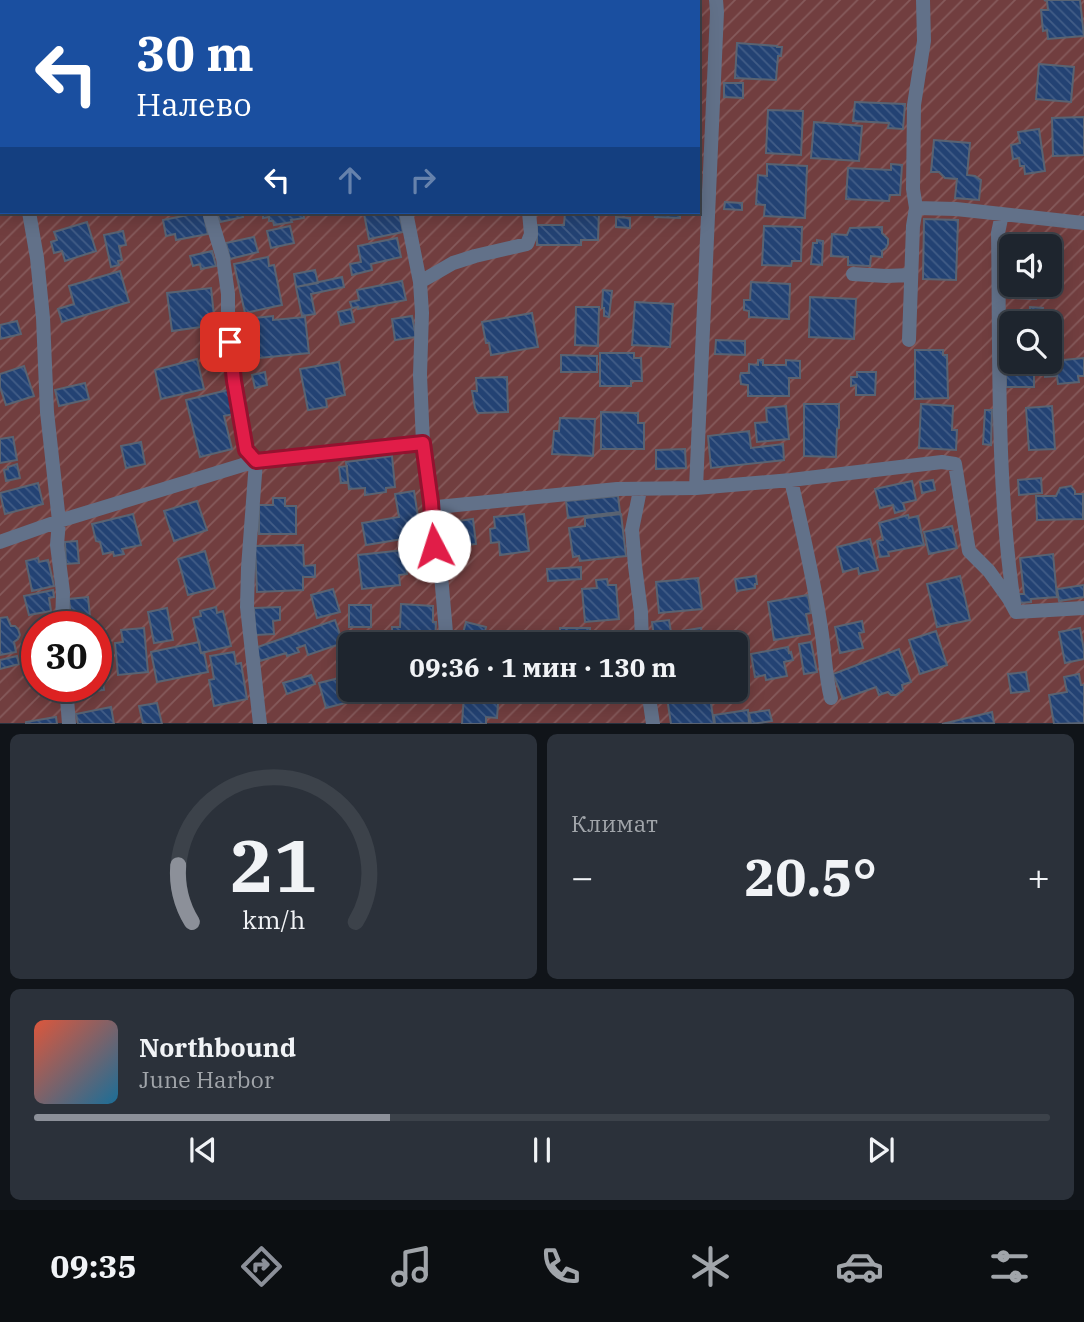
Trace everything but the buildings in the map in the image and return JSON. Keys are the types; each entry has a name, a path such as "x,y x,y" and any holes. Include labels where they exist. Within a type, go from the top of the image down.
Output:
{"street":[{"path":"696,488 718,12 716,0"},
{"path":"909,340 916,208 913,189 914,105 924,41 923,0"},
{"path":"916,208 956,209 1084,223"},
{"path":"29,214 37,258 47,412 59,521 57,545 62,611"},
{"path":"210,214 223,258 234,381 246,450 256,461 247,607 260,723"},
{"path":"406,214 420,282 423,443 446,632"},
{"path":"420,282 453,264 475,256 527,244 531,234 529,214"},
{"path":"1002,214 998,233 1001,472 1016,612"},
{"path":"853,274 911,275"},
{"path":"0,542 59,521 256,461 423,443"},
{"path":"431,502 437,507 617,489 696,488 791,480 942,462 955,464 969,551 989,571 1016,612"},
{"path":"791,480 809,559 821,630 825,675 831,698"},
{"path":"640,490 632,530 642,632"},
{"path":"1016,612 1084,608"},
{"path":"67,702 69,723"},
{"path":"650,702 653,723"}],"shaded area":[{"path":"700,0 1084,0 1084,723 0,723 0,214 700,214"}],"route":[{"path":"230,342 246,450 256,461 423,443 434,546"}]}
